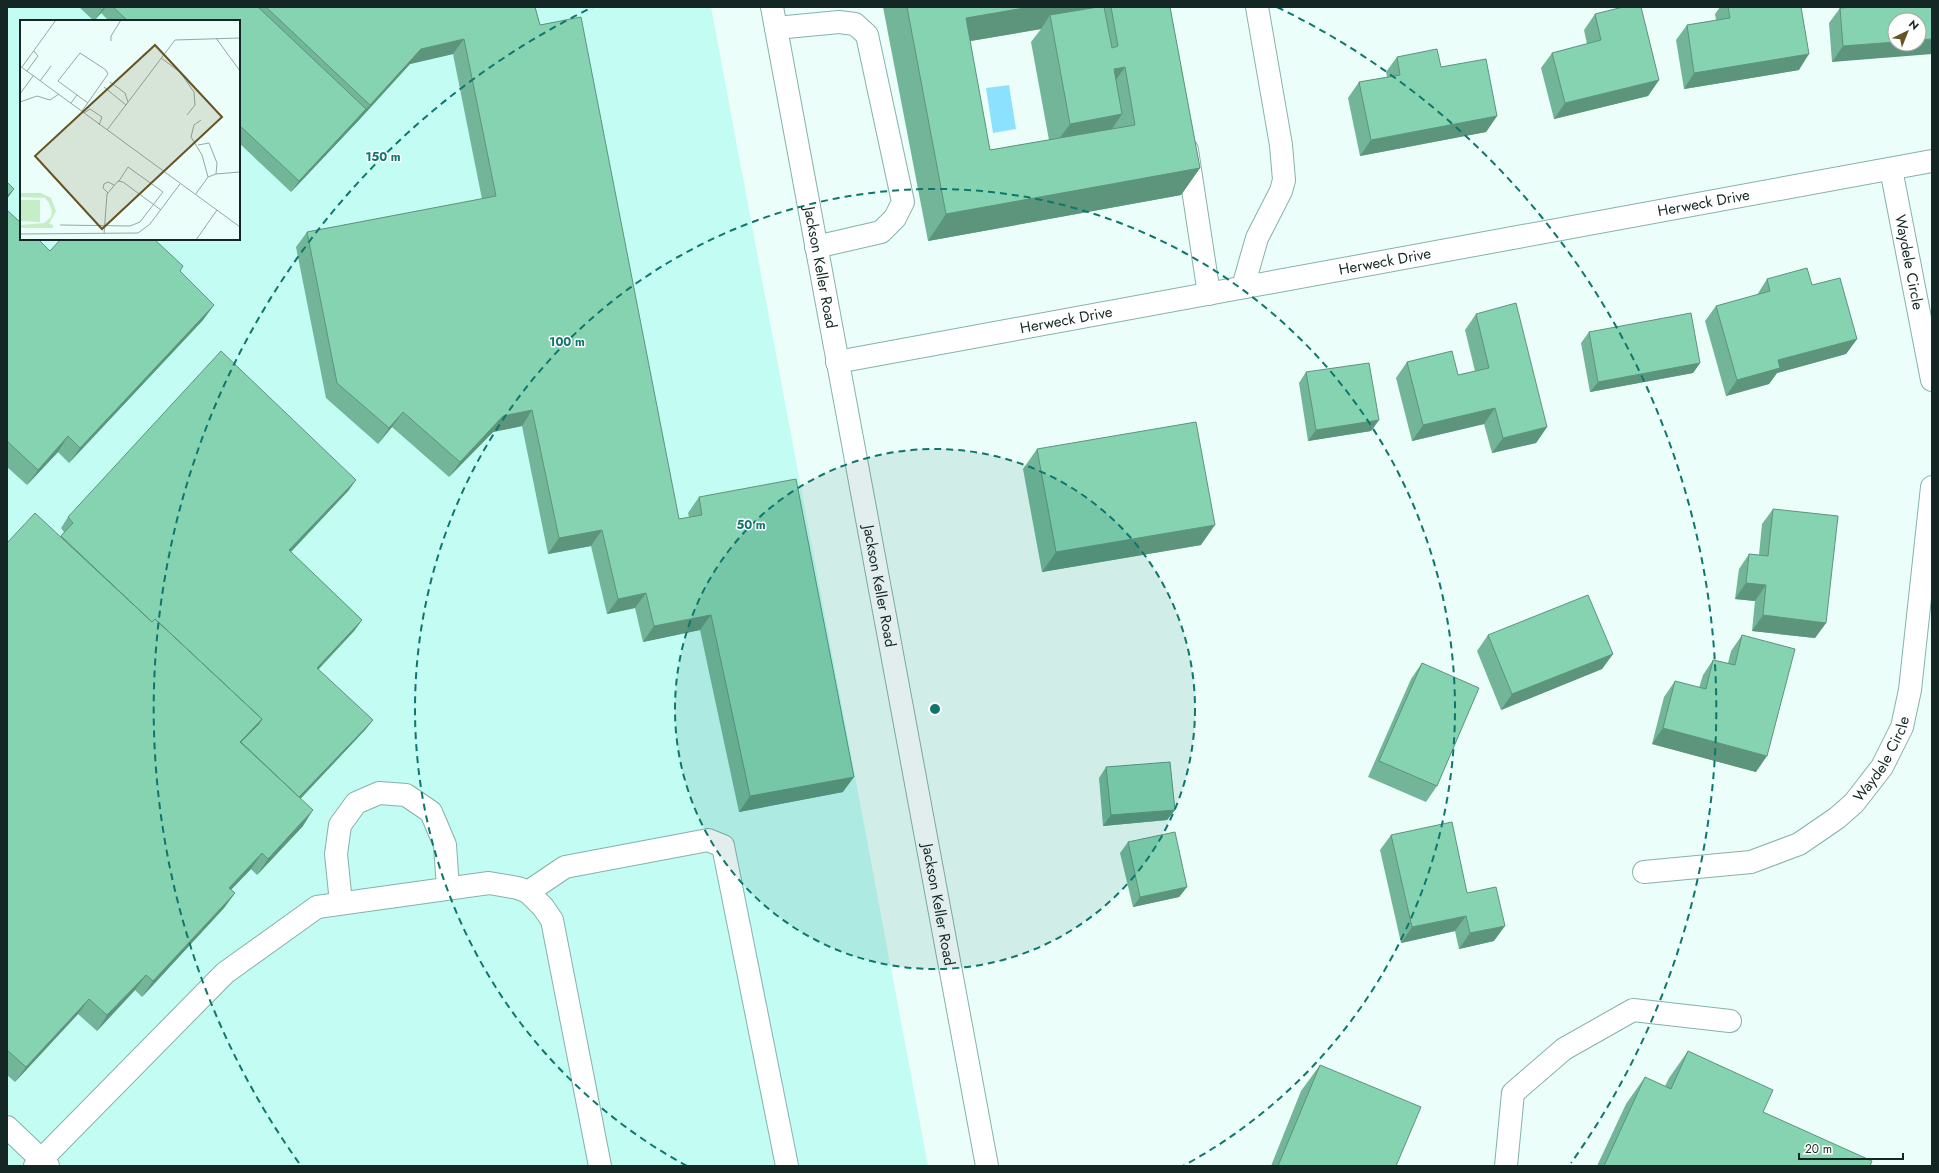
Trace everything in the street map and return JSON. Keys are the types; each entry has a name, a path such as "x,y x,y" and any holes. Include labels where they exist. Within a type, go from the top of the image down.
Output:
{"street":[{"path":"1243,287 1257,238 1281,191 1284,180 1281,145 1257,7"},
{"path":"774,17 855,24 867,35 903,202 895,218 882,232 816,247"},
{"name":"Jackson Keller Road","path":"774,17 987,1166"},
{"path":"1184,131 1209,294"},
{"name":"Herweck Drive","path":"837,362 1932,161"},
{"name":"Waydele Circle","path":"1891,168 1932,380"},
{"name":"Waydele Circle","path":"1644,872 1751,862 1799,844 1837,818 1854,803 1882,767 1902,727 1910,690 1932,487"},
{"path":"341,903 336,854 340,825 356,803 379,793 406,795 431,812 445,846 448,888"},
{"path":"528,892 564,867 708,840 723,846 787,1166"},
{"path":"7,1127 41,1164 224,973 317,907 489,883 518,888 528,892 548,914 555,931 600,1166"},
{"path":"1506,1166 1513,1093 1564,1049 1633,1010 1730,1021"}],"shaded area":[{"path":"7,7 711,7 928,1166 7,1166"},
{"path":"1009,85 1016,129 993,133 986,88"}],"building":[{"path":"113,7 258,7 366,109 299,181 240,126 240,20 127,20"},
{"path":"266,7 535,7 540,25 581,17 679,519 702,515 699,497 796,479 854,777 750,796 711,615 654,626 646,593 618,599 602,530 559,538 532,410 503,416 460,462 403,412 389,428 337,383 307,232 496,196 464,39 421,49 370,105"},
{"path":"907,7 1030,7 966,18 990,150 1135,125 1125,67 1114,69 1122,114 1070,124 1050,15 1104,7 1112,48 1118,46 1111,7 1170,7 1200,168 946,214"},
{"path":"1623,7 1641,7 1659,80 1565,103 1552,53 1601,40 1595,14"},
{"path":"1728,7 1801,7 1809,54 1694,73 1687,25 1730,18"},
{"path":"1932,7 1932,39 1927,39 1927,12 1887,12 1887,43 1843,46 1840,8"},
{"path":"1437,49 1441,67 1486,59 1497,116 1371,140 1359,82 1400,75 1397,57"},
{"path":"7,182 14,189 7,196"},
{"path":"7,210 20,222 20,240 39,240 50,251 60,240 155,240 183,266 180,271 214,305 80,448 68,436 38,470 7,441"},
{"path":"1807,268 1812,285 1840,278 1857,339 1778,360 1780,368 1737,380 1716,306 1770,291 1767,279"},
{"path":"1516,303 1547,427 1503,438 1495,408 1423,425 1407,362 1452,351 1458,375 1489,368 1476,314"},
{"path":"1691,313 1700,363 1598,382 1589,332"},
{"path":"221,351 356,480 289,550 362,620 317,668 373,720 299,797 241,742 262,719 155,619 152,622 61,536 73,523 68,517"},
{"path":"1369,363 1379,420 1316,430 1306,372"},
{"path":"1196,422 1215,525 1056,552 1037,449"},
{"path":"1773,509 1838,516 1826,623 1763,615 1766,585 1746,583 1749,554 1768,556"},
{"path":"35,513 152,622 155,619 262,719 240,742 313,810 268,859 262,853 229,888 235,893 153,981 146,975 107,1015 89,999 26,1067 7,1050 7,543"},
{"path":"1588,595 1613,654 1512,694 1488,635"},
{"path":"1742,635 1795,649 1767,756 1663,728 1675,681 1706,689 1713,660 1735,665"},
{"path":"1422,663 1479,688 1437,786 1379,761"},
{"path":"1170,762 1175,810 1111,815 1106,767"},
{"path":"1452,822 1467,893 1496,887 1505,926 1470,933 1466,916 1412,927 1391,835"},
{"path":"1175,832 1187,887 1140,897 1128,842"},
{"path":"1688,1051 1773,1090 1763,1112 1872,1161 1870,1166 1604,1166 1645,1077 1671,1089"},
{"path":"1320,1065 1421,1107 1396,1166 1278,1166"}]}
